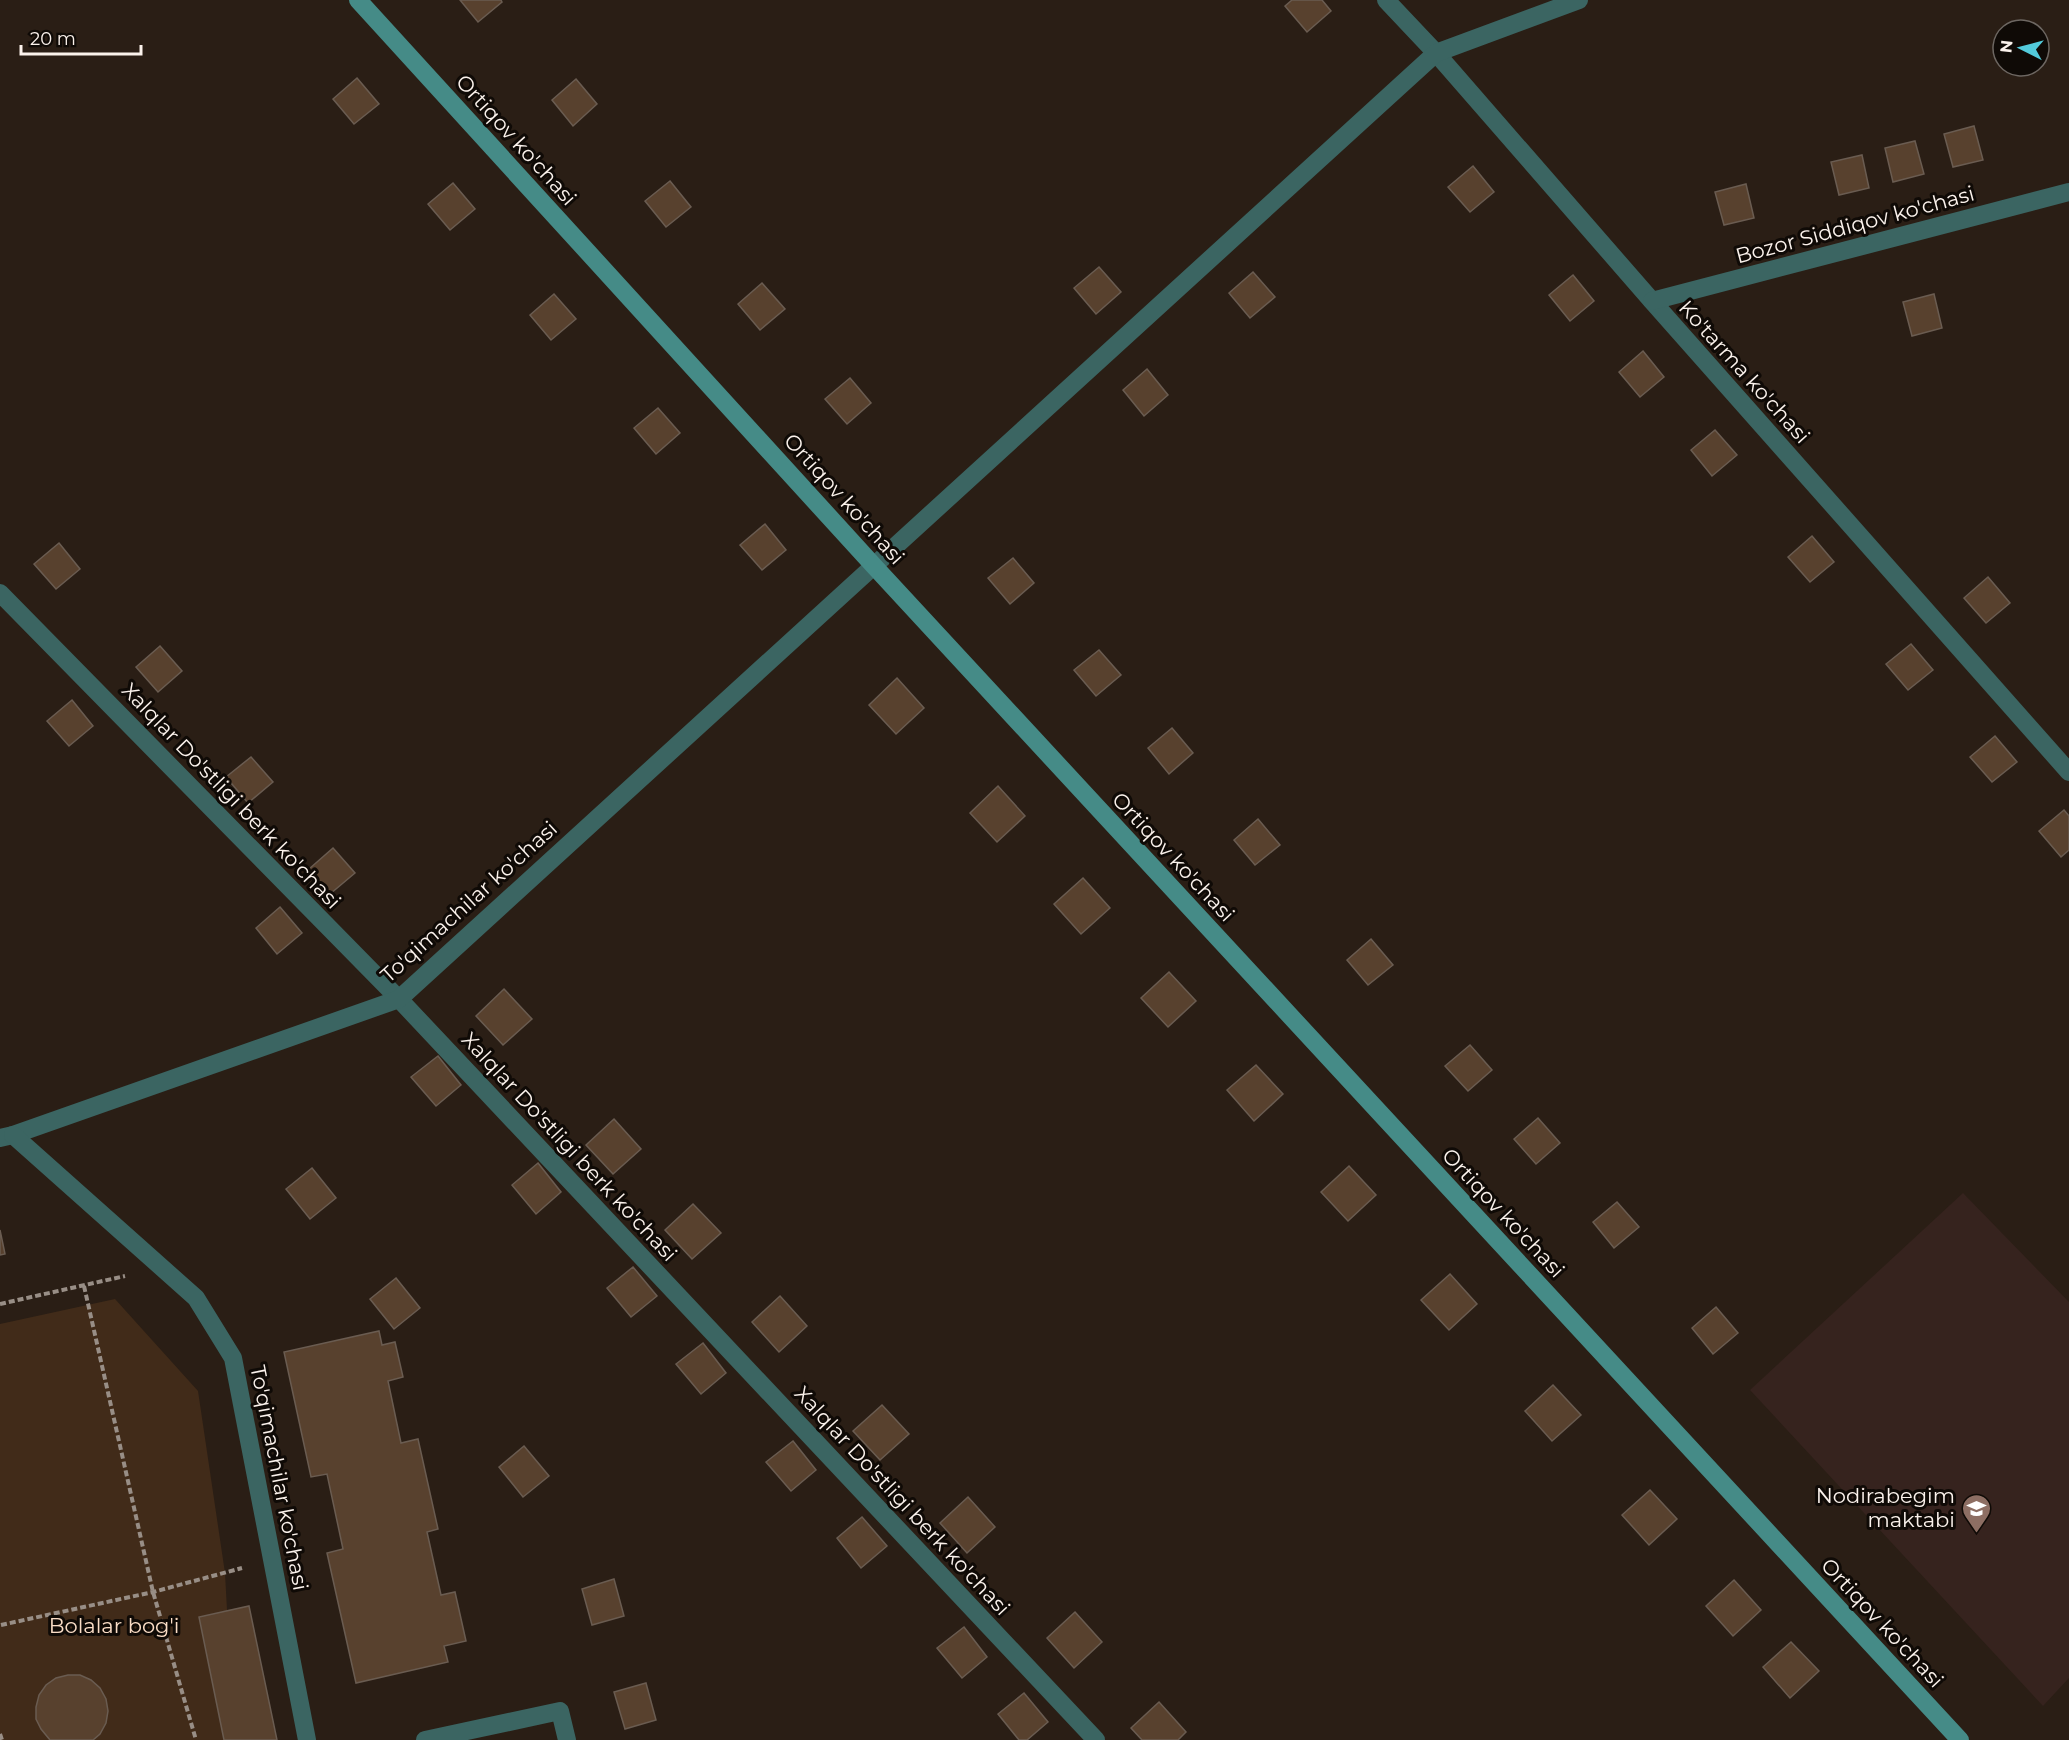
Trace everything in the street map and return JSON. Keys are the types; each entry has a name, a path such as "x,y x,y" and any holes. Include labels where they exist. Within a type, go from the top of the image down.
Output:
{"street":[{"name":"Ortiqov ko'chasi","path":"358,0 874,566 1960,1740"},
{"name":"Ko'tarma ko'chasi","path":"1386,0 1436,53 2069,772"},
{"path":"1436,53 1580,0"},
{"name":"To'qimachilar ko'chasi","path":"6,1137 399,999 1436,53"},
{"name":"Bozor Siddiqov ko'chasi","path":"1652,301 2069,192"},
{"name":"Xalqlar Do'stligi berk ko'chasi","path":"0,592 399,999 1096,1740"},
{"name":"To'qimachilar ko'chasi","path":"6,1137 196,1298 233,1358 307,1740"},
{"path":"425,1740 560,1712 567,1740"}],"path":[{"path":"0,1304 84,1286 153,1592 196,1740"},
{"path":"0,1631 0,1624 153,1592 272,1561"},
{"path":"0,1734 2,1740"}],"shaded area":[{"name":"Nodirabegim maktabi","path":"1963,1193 2069,1302 2069,1678 2043,1706 1750,1390"}],"green space":[{"name":"Bolalar bog'i","path":"115,1299 198,1391 225,1573 227,1610 249,1606 277,1740 0,1740 0,1324"}],"building":[{"path":"460,0 501,0 502,2 478,22"},
{"path":"1292,0 1322,0 1331,11 1307,32 1285,6"},
{"path":"357,78 379,104 354,124 333,99"},
{"path":"576,79 597,104 573,126 552,100"},
{"path":"1974,126 1983,160 1953,167 1944,134"},
{"path":"1915,141 1924,174 1893,182 1885,148"},
{"path":"1862,155 1869,188 1839,195 1831,162"},
{"path":"1473,166 1494,192 1470,212 1448,187"},
{"path":"670,181 691,207 666,227 645,201"},
{"path":"453,183 475,209 450,230 428,204"},
{"path":"1746,184 1754,218 1724,225 1715,192"},
{"path":"1099,267 1121,292 1096,314 1074,288"},
{"path":"1253,272 1275,297 1250,318 1229,293"},
{"path":"1573,275 1594,301 1570,321 1549,295"},
{"path":"762,283 785,309 760,330 738,304"},
{"path":"554,294 576,319 551,340 530,315"},
{"path":"1934,294 1942,328 1912,336 1903,302"},
{"path":"1643,351 1664,377 1640,397 1619,372"},
{"path":"1147,369 1168,395 1144,416 1123,390"},
{"path":"850,378 871,403 847,424 825,399"},
{"path":"658,408 680,433 656,454 634,428"},
{"path":"1715,430 1737,455 1712,476 1691,450"},
{"path":"765,524 786,550 762,570 740,545"},
{"path":"1812,536 1834,562 1810,582 1788,557"},
{"path":"59,543 80,569 56,589 34,564"},
{"path":"1013,558 1034,583 1010,604 988,578"},
{"path":"1988,577 2010,603 1986,623 1964,598"},
{"path":"1911,644 1933,670 1908,690 1886,664"},
{"path":"160,646 182,671 158,692 136,667"},
{"path":"1099,650 1121,675 1096,696 1074,670"},
{"path":"897,678 924,708 896,734 869,705"},
{"path":"72,700 93,726 69,746 47,721"},
{"path":"1172,728 1193,753 1169,774 1148,748"},
{"path":"1995,736 2017,762 1992,782 1970,757"},
{"path":"251,757 273,782 248,803 226,777"},
{"path":"998,786 1025,816 997,842 970,813"},
{"path":"2064,810 2069,816 2069,850 2061,857 2039,831"},
{"path":"1258,819 1280,845 1255,865 1234,840"},
{"path":"333,848 355,873 330,894 309,869"},
{"path":"1083,878 1110,908 1081,934 1054,904"},
{"path":"280,907 302,933 277,954 256,928"},
{"path":"1371,939 1393,965 1368,985 1347,960"},
{"path":"1169,972 1196,1001 1168,1027 1141,998"},
{"path":"504,989 532,1019 503,1045 476,1016"},
{"path":"1470,1045 1492,1070 1468,1091 1445,1066"},
{"path":"438,1056 461,1085 436,1106 411,1077"},
{"path":"1256,1065 1283,1094 1254,1121 1227,1090"},
{"path":"1538,1118 1560,1143 1536,1164 1514,1139"},
{"path":"614,1119 641,1149 613,1174 586,1145"},
{"path":"538,1163 561,1192 536,1214 512,1185"},
{"path":"1349,1166 1376,1195 1348,1221 1321,1192"},
{"path":"312,1168 336,1198 310,1219 286,1189"},
{"path":"1617,1202 1639,1227 1614,1248 1593,1222"},
{"path":"693,1204 721,1233 692,1259 665,1230"},
{"path":"0,1230 5,1254 0,1255"},
{"path":"633,1267 657,1296 631,1317 607,1288"},
{"path":"1450,1274 1477,1304 1449,1330 1421,1300"},
{"path":"396,1278 420,1308 394,1329 370,1299"},
{"path":"780,1296 807,1326 779,1352 752,1322"},
{"path":"1716,1307 1738,1333 1713,1354 1692,1328"},
{"path":"379,1331 382,1345 395,1342 403,1377 388,1381 401,1443 418,1439 438,1529 427,1532 441,1595 455,1592 466,1641 444,1646 448,1662 356,1683 327,1553 343,1549 327,1474 311,1477 284,1352"},
{"path":"703,1343 726,1373 701,1394 676,1364"},
{"path":"1553,1385 1581,1415 1552,1441 1525,1411"},
{"path":"882,1405 909,1434 880,1460 853,1431"},
{"path":"793,1441 816,1470 791,1491 766,1462"},
{"path":"524,1446 549,1476 523,1497 499,1467"},
{"path":"1650,1490 1677,1519 1649,1545 1622,1515"},
{"path":"968,1497 995,1527 967,1553 940,1523"},
{"path":"862,1517 887,1546 861,1568 837,1538"},
{"path":"614,1579 624,1616 592,1625 582,1589"},
{"path":"1734,1580 1761,1610 1733,1636 1706,1606"},
{"path":"249,1606 277,1740 224,1740 199,1617"},
{"path":"1075,1612 1102,1642 1074,1668 1047,1638"},
{"path":"964,1627 987,1657 962,1678 937,1648"},
{"path":"1791,1642 1819,1671 1790,1698 1763,1667"},
{"path":"80,1675 91,1680 100,1688 106,1699 108,1711 106,1723 100,1734 93,1740 50,1740 36,1719 39,1695 46,1685 56,1678"},
{"path":"646,1683 656,1720 625,1729 614,1692"},
{"path":"1024,1693 1048,1722 1027,1740 1019,1740 998,1714"},
{"path":"1159,1702 1186,1732 1178,1740 1142,1740 1131,1728"}],"place":[{"name":"Nodirabegim maktabi","path":"1976,1534"}]}
